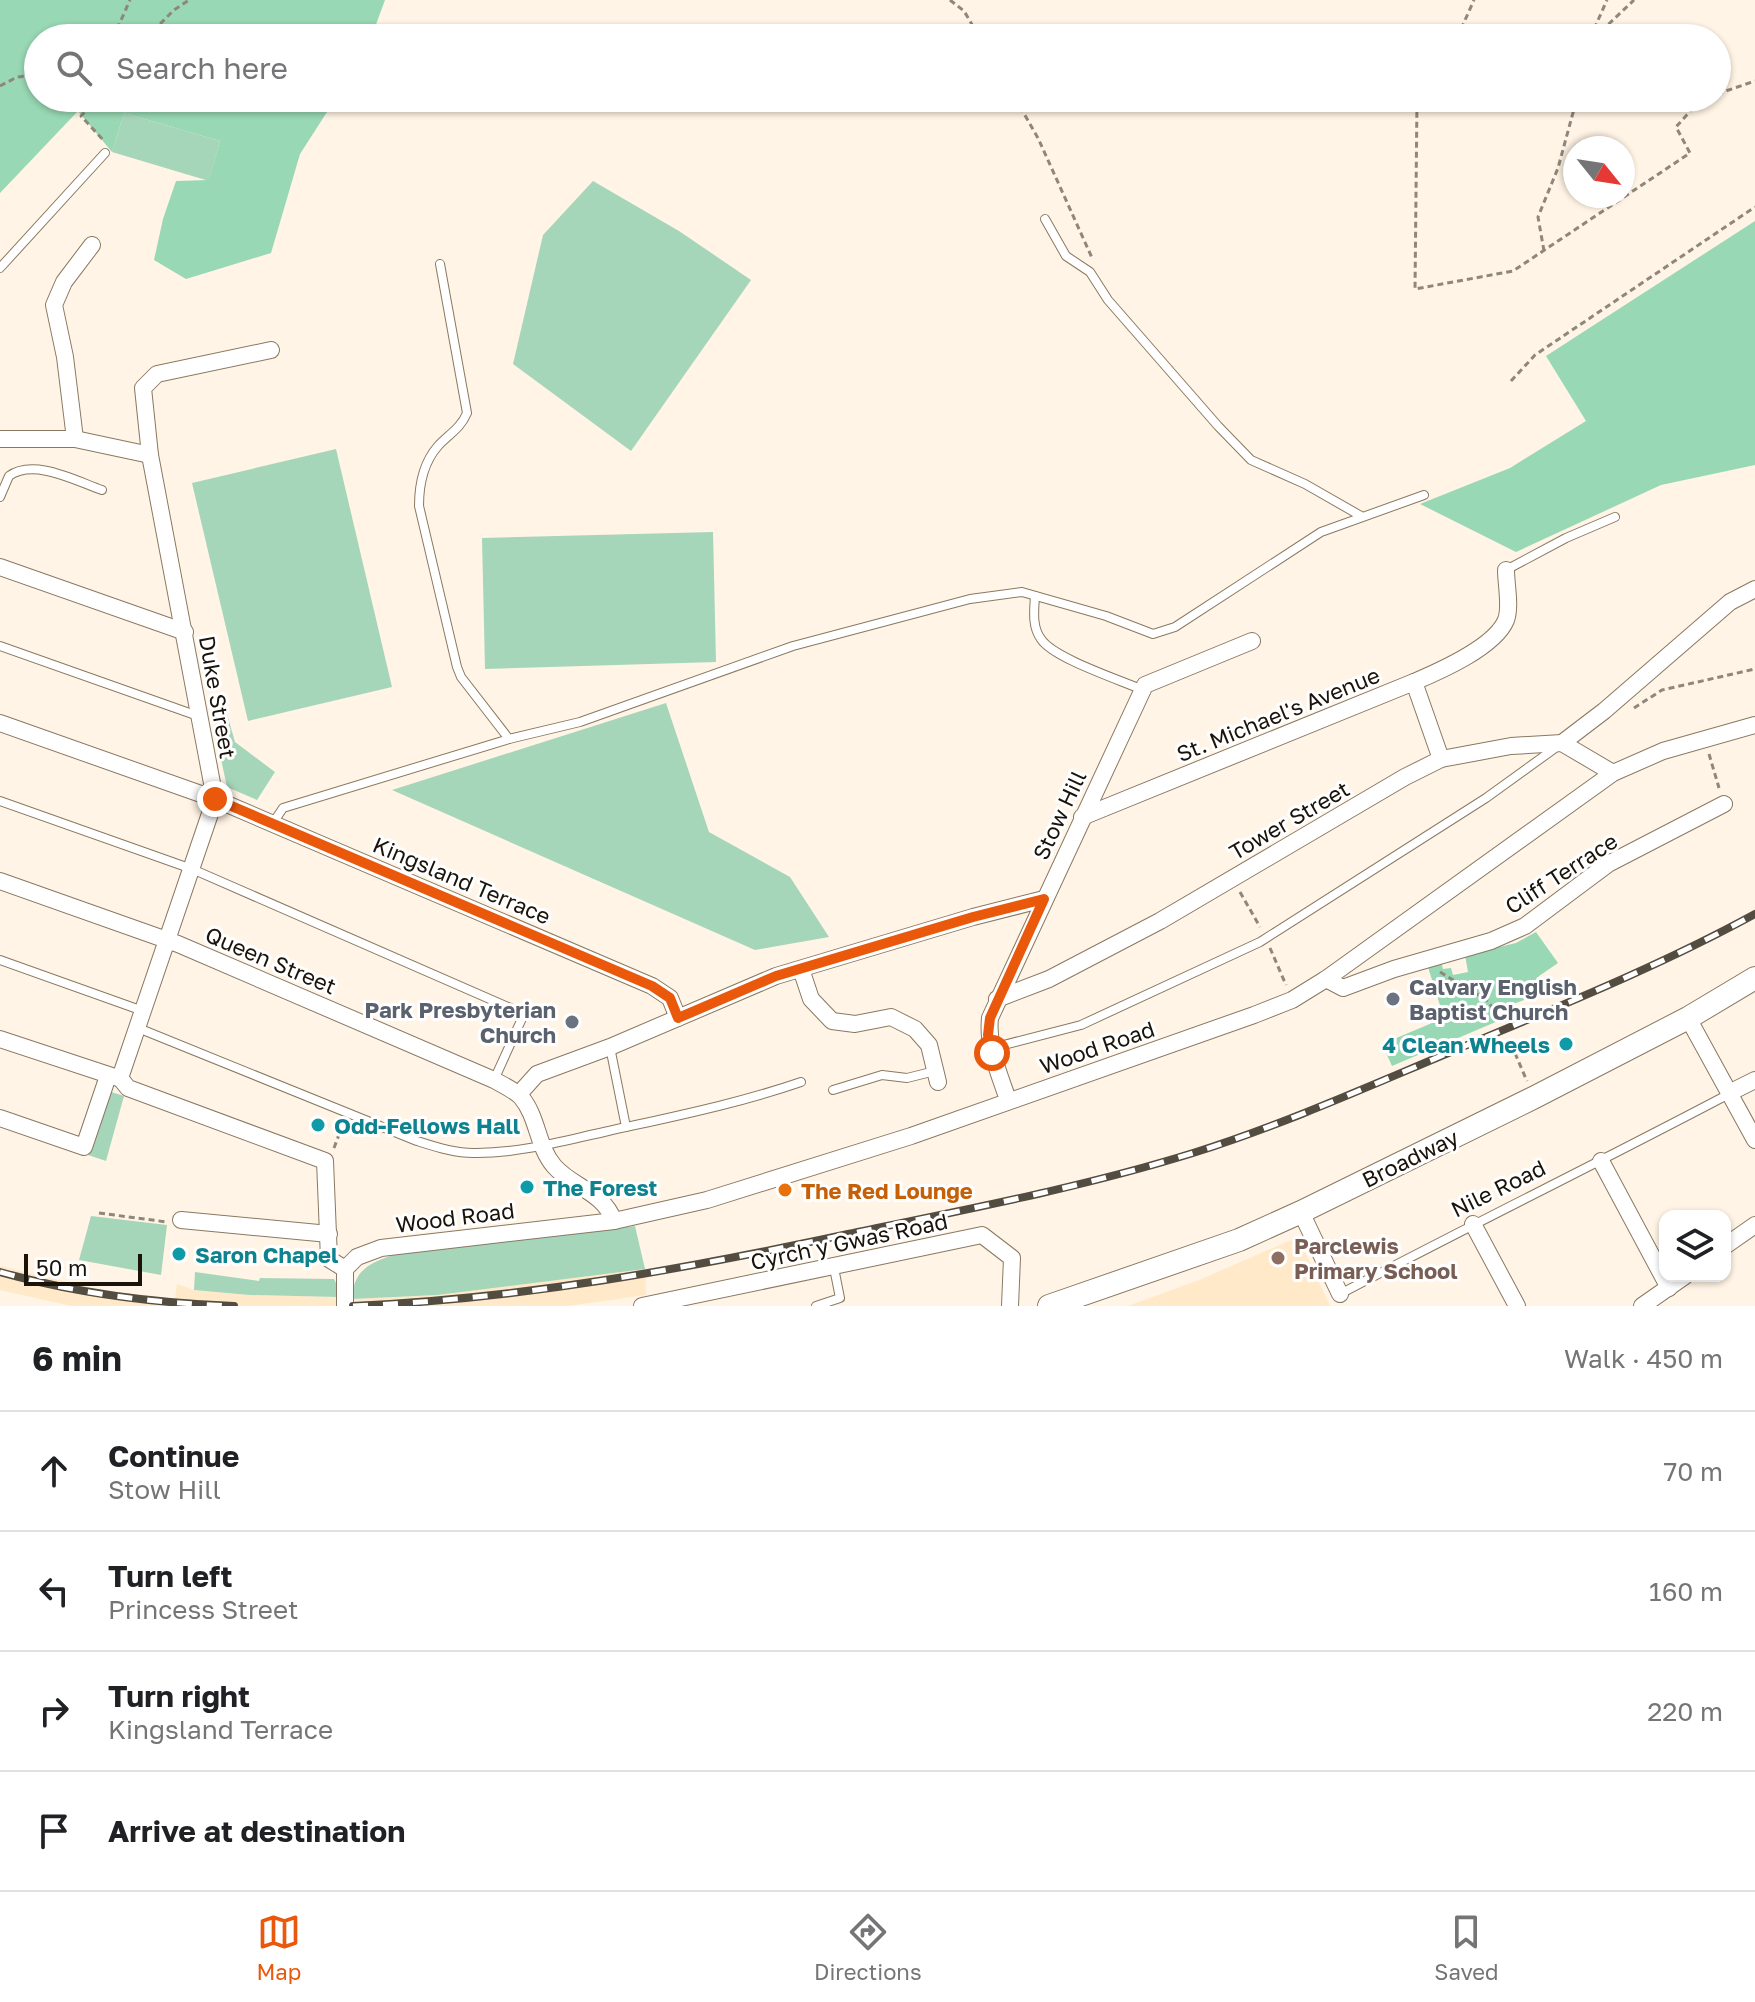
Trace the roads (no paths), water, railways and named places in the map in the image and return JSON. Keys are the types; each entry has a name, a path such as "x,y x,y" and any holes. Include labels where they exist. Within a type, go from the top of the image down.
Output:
{"main road":[{"name":"Broadway","path":"1049,1306 1239,1240 1301,1212 1535,1097 1688,1018 1755,978"}],"street":[{"path":"75,439 65,357 54,305 64,282 92,245"},
{"name":"Duke Street","path":"0,1118 84,1147 138,1028 215,799 150,455 143,388 157,374 271,350"},
{"path":"0,439 75,439 150,455"},
{"path":"0,567 185,632"},
{"path":"1414,682 1493,638 1506,618 1506,570"},
{"path":"1613,773 1562,743 1604,711 1730,602 1755,589"},
{"path":"1144,688 1252,641"},
{"name":"St. Michael's Avenue","path":"1082,817 1414,682 1441,759"},
{"name":"Stow Hill","path":"1008,1100 991,1049 988,1035 990,1018 1144,688"},
{"name":"Kingsland Terrace","path":"0,723 215,799 652,986 670,998 678,1018"},
{"name":"Wood Road","path":"345,1269 357,1257 381,1248 614,1221 735,1191 911,1136 1254,1015 1292,1000 1326,979 1613,773 1663,751 1755,725"},
{"name":"Tower Street","path":"997,999 1049,979 1160,921 1441,759 1511,746 1562,743"},
{"name":"Cliff Terrace","path":"1326,979 1343,988 1394,969 1491,941 1525,926 1608,864 1724,804"},
{"name":"Queen Street","path":"0,881 168,940 494,1080 519,1094"},
{"path":"614,1221 604,1202 553,1165 542,1145 528,1108 519,1094 537,1074 610,1047 776,976 1044,899"},
{"path":"801,969 811,999 832,1021 855,1024 891,1017 915,1029 929,1045 937,1077"},
{"path":"1688,1018 1755,1140"},
{"path":"0,1039 114,1077 128,1088 326,1156 329,1259 345,1269 345,1300"},
{"name":"Nile Road","path":"1729,1093 1755,1080"},
{"path":"1601,1161 1669,1288"},
{"name":"Nile Road","path":"1301,1212 1340,1294"},
{"path":"181,1220 329,1234"},
{"path":"1473,1224 1517,1306"},
{"path":"1731,1242 1755,1225"},
{"name":"Cyrch y Gwas Road","path":"642,1306 982,1235 1012,1258 1010,1306"},
{"path":"1642,1306 1677,1282"}],"lane":[{"path":"0,268 105,153"},
{"path":"1045,219 1066,256 1090,272 1108,300 1251,460 1305,484 1361,516"},
{"path":"440,264 467,413 459,428 430,457 421,479 419,506 457,667 461,677 509,739"},
{"path":"0,497 9,476 23,469 47,472 102,490"},
{"path":"273,823 283,808 509,739 580,722 793,646 970,599 1022,592 1106,616 1153,634 1175,627 1321,532 1424,495"},
{"path":"1506,570 1566,538 1615,517"},
{"path":"1035,596 1035,623 1042,643 1056,653 1144,688"},
{"path":"0,646 198,716"},
{"path":"991,1049 1081,1025 1260,942 1486,798 1562,743"},
{"path":"0,801 192,869 524,1014 494,1080"},
{"path":"0,960 144,1011"},
{"path":"138,1028 417,1141 443,1150 476,1154 542,1145 626,1127 751,1099 801,1082"},
{"path":"610,1047 626,1127"},
{"path":"833,1090 882,1075 937,1077"},
{"name":"Nile Road","path":"1340,1294 1729,1093"},
{"path":"816,1306 840,1298 834,1268"}],"railway":[{"path":"353,1306 478,1297 664,1270 978,1207 1150,1166 1259,1130 1356,1092 1606,986 1755,914"},
{"path":"0,1272 116,1296 234,1306"}],"place":[{"name":"Calvary English Baptist Church","path":"1393,999"},
{"name":"Park Presbyterian Church","path":"572,1022"},
{"name":"4 Clean Wheels","path":"1566,1044"},
{"name":"Odd-Fellows Hall","path":"318,1125"},
{"name":"The Forest","path":"527,1187"},
{"name":"The Red Lounge","path":"785,1190"},
{"name":"Saron Chapel","path":"179,1254"},
{"name":"Parclewis Primary School","path":"1278,1258"}]}
